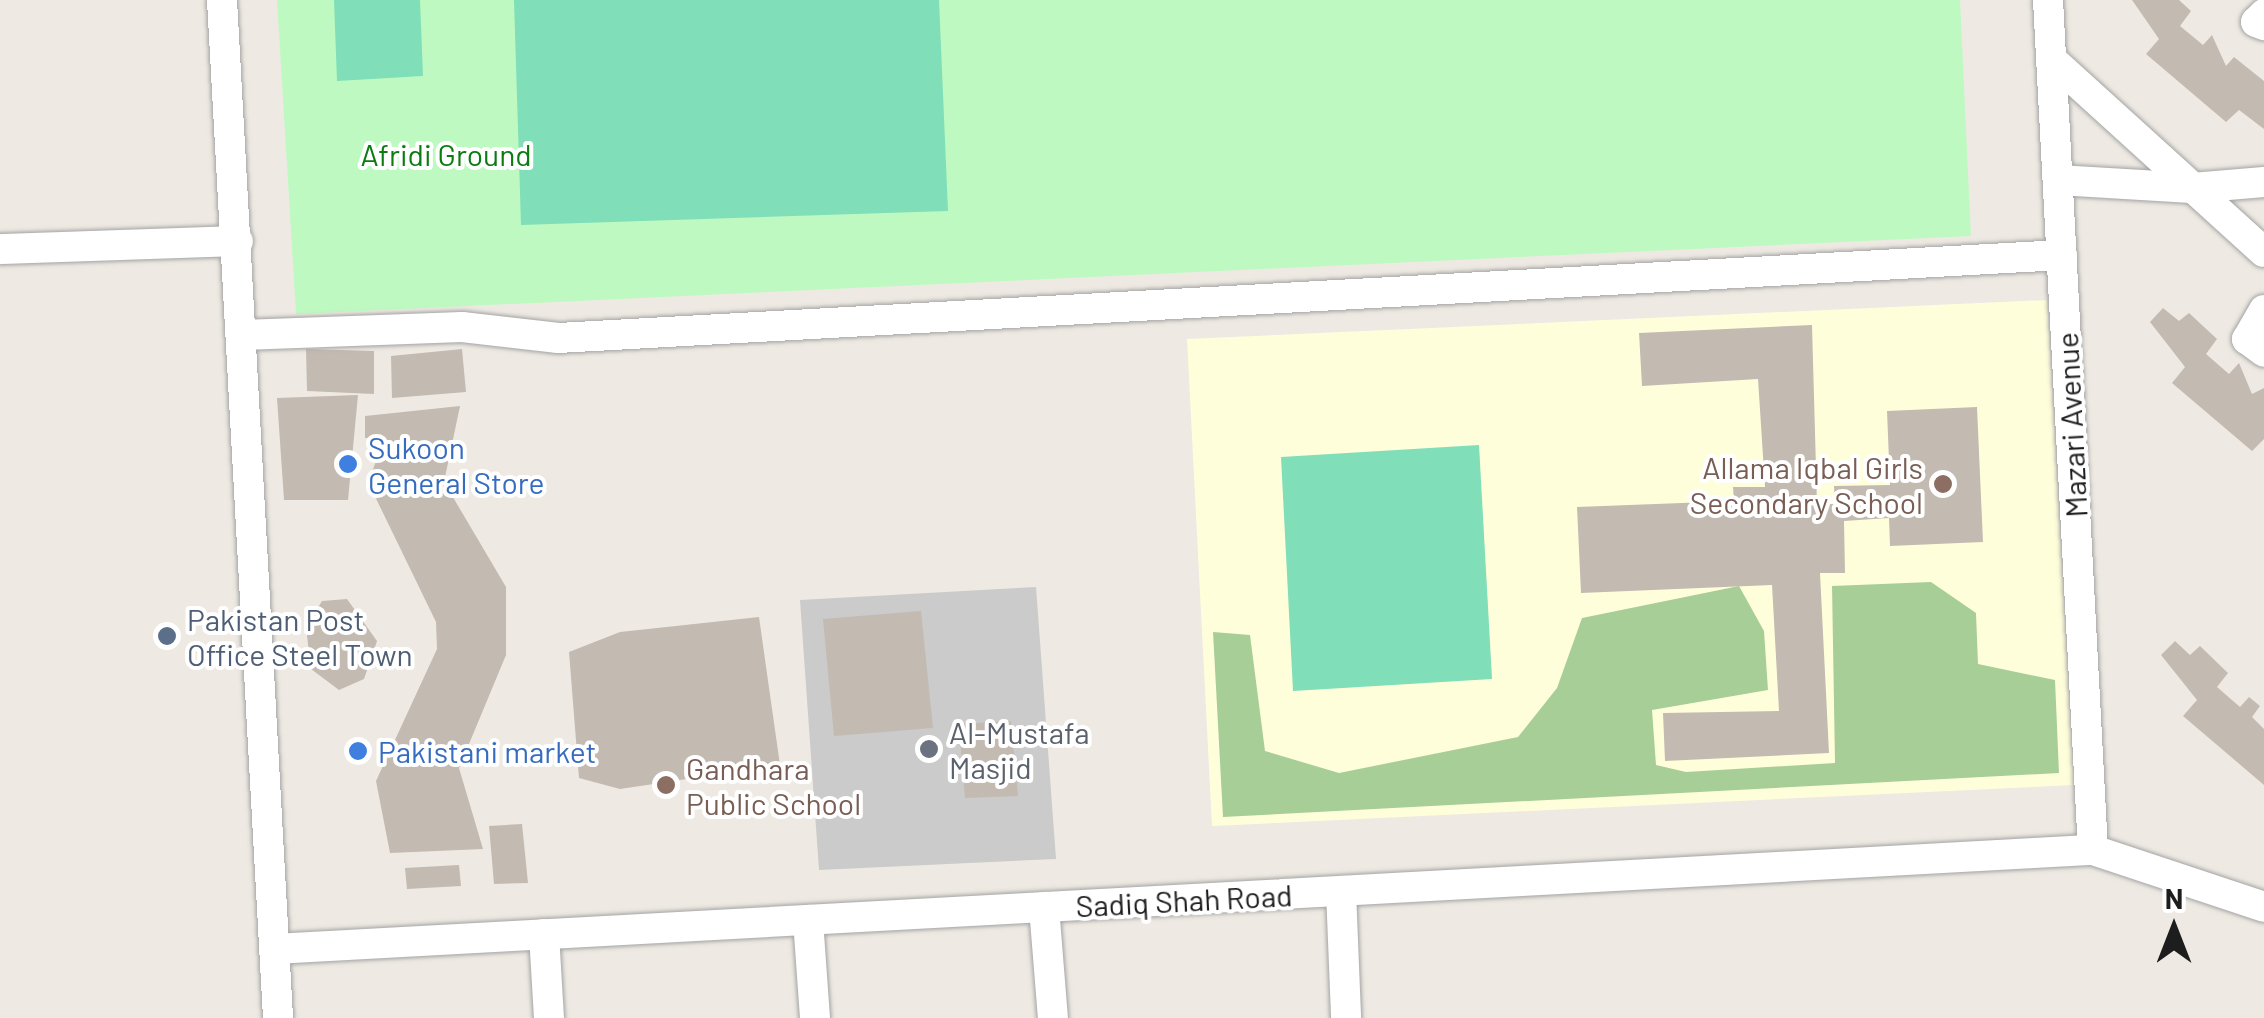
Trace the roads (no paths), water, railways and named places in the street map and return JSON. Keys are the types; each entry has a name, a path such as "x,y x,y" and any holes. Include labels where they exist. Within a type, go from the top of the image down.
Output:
{"street":[{"path":"222,0 278,1018"},
{"name":"Mazari Avenue","path":"2048,0 2093,850"},
{"path":"2264,14 2256,22 2264,26"},
{"path":"2051,59 2264,252"},
{"path":"2058,180 2192,188 2264,182"},
{"path":"0,248 238,241"},
{"path":"242,335 462,327 558,338 2062,255"},
{"path":"2264,310 2247,339 2264,352"},
{"path":"2093,850 2264,907"},
{"name":"Sadiq Shah Road","path":"274,949 2093,850"},
{"path":"1340,891 1346,1018"},
{"path":"1044,907 1052,1018"},
{"path":"808,920 815,1018"},
{"path":"544,934 549,1018"}],"place":[{"name":"Sukoon General Store","path":"348,464"},
{"name":"Allama Iqbal Girls Secondary School","path":"1943,484"},
{"name":"Pakistan Post Office Steel Town","path":"167,636"},
{"name":"Al-Mustafa Masjid","path":"929,749"},
{"name":"Pakistani market","path":"358,751"},
{"name":"Gandhara Public School","path":"666,785"}],"park label":[{"name":"Afridi Ground","path":"446,154"}]}
